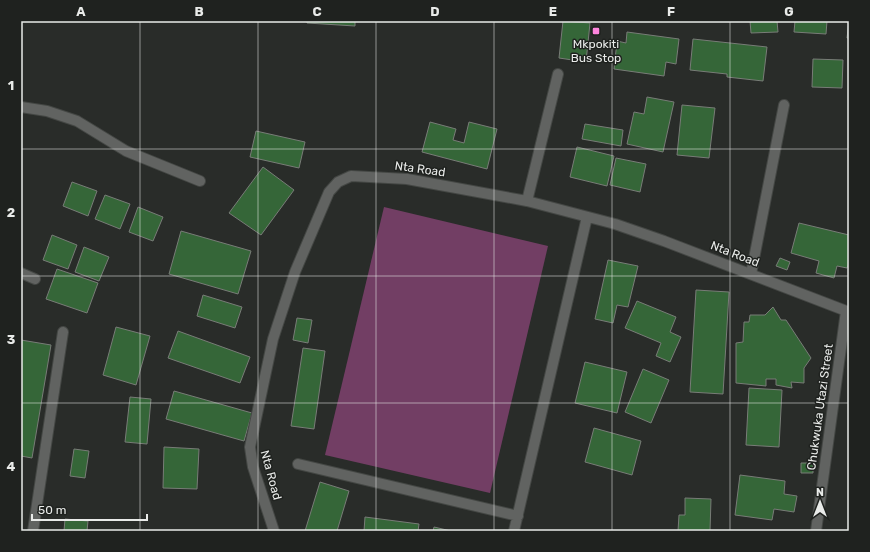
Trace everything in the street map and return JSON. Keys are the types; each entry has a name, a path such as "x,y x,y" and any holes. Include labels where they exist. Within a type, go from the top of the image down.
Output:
{"street":[{"path":"528,201 558,74"},
{"path":"751,274 784,105"},
{"path":"21,107 47,111 77,121 126,151 200,181"},
{"name":"Nta Road","path":"274,531 253,467 250,447 273,339 295,272 329,192 338,182 352,176 407,179 528,201 615,224 790,288 848,312"},
{"path":"514,531 586,217"},
{"path":"21,273 36,278"},
{"name":"Chukwuka Utazi Street","path":"816,531 848,312"},
{"path":"33,531 63,332"},
{"path":"298,464 518,516"}],"shaded area":[{"path":"384,207 548,246 490,493 325,455"}],"building":[{"path":"307,21 355,21 355,26 307,23"},
{"path":"563,21 590,23 586,62 559,58"},
{"path":"750,21 777,21 778,32 751,33"},
{"path":"795,21 827,21 826,34 794,32"},
{"path":"849,21 849,38 847,38"},
{"path":"627,32 679,39 676,64 666,62 664,76 614,69 617,41 626,43"},
{"path":"693,39 767,47 763,81 727,77 727,74 690,70"},
{"path":"813,59 843,60 842,88 812,87"},
{"path":"647,97 674,102 663,152 627,144 634,112 644,114"},
{"path":"682,105 715,108 709,158 677,155"},
{"path":"430,122 456,129 453,140 464,143 469,122 497,129 487,169 422,152"},
{"path":"585,124 623,130 621,146 582,139"},
{"path":"256,131 305,142 299,168 250,157"},
{"path":"577,147 614,156 607,186 570,177"},
{"path":"616,158 646,164 640,192 610,185"},
{"path":"263,167 294,190 261,235 229,213"},
{"path":"72,182 97,191 88,216 63,206"},
{"path":"105,195 130,204 120,229 95,219"},
{"path":"138,207 163,217 153,241 129,232"},
{"path":"799,223 849,235 849,263 847,268 837,266 834,278 816,273 819,261 791,253"},
{"path":"181,231 251,251 238,294 169,274"},
{"path":"52,235 77,245 68,269 43,260"},
{"path":"84,247 109,257 99,281 75,272"},
{"path":"780,258 790,262 787,270 776,266"},
{"path":"608,260 638,266 628,307 617,305 613,323 595,319"},
{"path":"57,269 98,283 87,313 46,299"},
{"path":"696,290 729,292 723,394 690,392"},
{"path":"203,295 242,307 235,328 197,316"},
{"path":"637,301 676,317 670,332 681,337 670,362 656,356 661,343 625,328"},
{"path":"773,307 781,320 786,320 811,358 804,368 804,383 791,382 792,388 776,385 776,379 766,379 766,386 736,383 736,343 743,342 744,322 749,322 750,315 765,315"},
{"path":"297,318 312,320 308,343 293,340"},
{"path":"116,327 150,336 136,385 103,375"},
{"path":"178,331 250,357 240,383 168,358"},
{"path":"21,340 51,345 32,458 21,456"},
{"path":"303,348 325,351 314,429 291,426"},
{"path":"585,362 627,372 617,413 575,403"},
{"path":"643,369 669,380 651,423 625,412"},
{"path":"749,388 782,390 779,447 746,445"},
{"path":"174,391 252,413 244,441 166,419"},
{"path":"130,397 151,399 147,444 125,442"},
{"path":"594,428 641,441 632,475 585,462"},
{"path":"164,447 199,449 197,489 163,488"},
{"path":"74,449 89,451 85,478 70,476"},
{"path":"801,463 813,463 813,473 801,473"},
{"path":"740,475 785,481 784,494 797,496 794,512 774,509 772,520 735,515"},
{"path":"320,482 349,491 337,531 305,531"},
{"path":"685,498 711,499 710,531 678,531 679,515 685,515"},
{"path":"365,517 419,524 418,531 364,531"},
{"path":"65,519 88,521 87,531 64,531"},
{"path":"434,527 451,531 433,531"}],"place":[{"name":"Mkpokiti Bus Stop","path":"596,31"}]}
